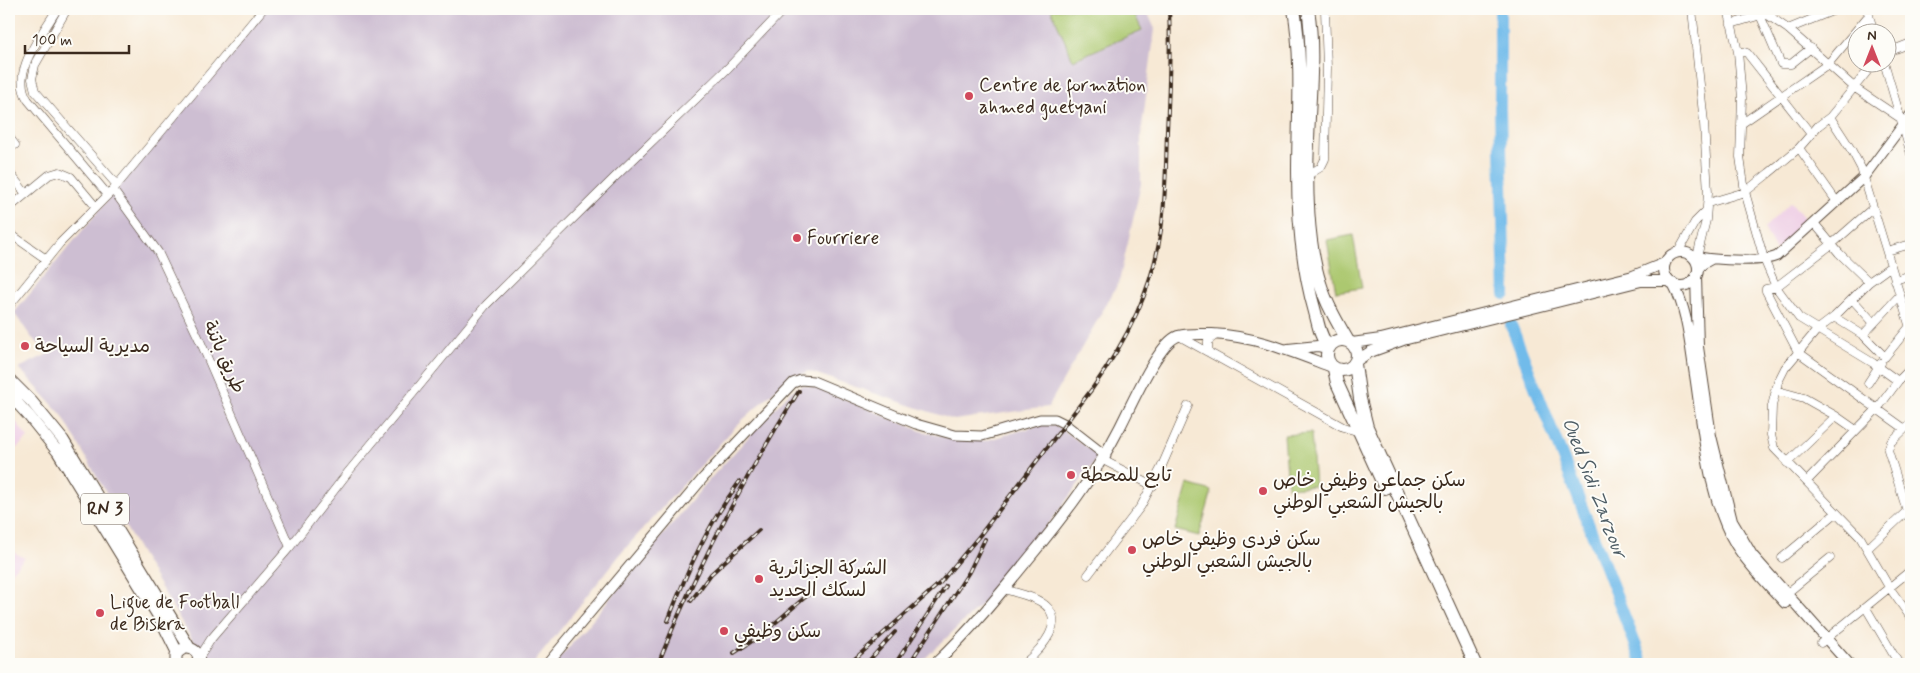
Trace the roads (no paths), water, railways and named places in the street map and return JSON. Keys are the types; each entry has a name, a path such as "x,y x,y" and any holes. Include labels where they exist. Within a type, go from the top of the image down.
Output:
{"highway":[{"path":"1294,9 1299,50 1298,173 1300,231 1310,294 1322,337 1328,347 1327,360 1333,368 1337,383 1466,664"},
{"path":"1308,9 1312,50 1308,175 1314,261 1324,295 1333,315 1357,352 1355,362 1360,399 1367,427 1475,664"},
{"path":"1328,347 1339,340 1350,342"},
{"path":"1333,368 1348,370 1355,362"}],"main road":[{"path":"1350,342 1381,339 1633,276 1665,263 1671,255 1678,252 1696,264"},
{"path":"1665,263 1665,274 1682,302 1687,321 1704,437 1725,523 1745,560 1849,664"},
{"path":"1355,362 1370,352 1403,340 1641,281 1686,284 1696,264"},
{"path":"1696,264 1698,347 1711,436 1726,505 1742,542 1841,664"},
{"path":"935,664 955,645 1004,589 1059,520 1104,458 1164,346 1179,336 1217,334 1239,336 1259,340 1333,368"},
{"path":"1285,350 1314,346 1328,347"},
{"name":"RN 3","path":"9,379 32,402 63,440 133,564 178,652"},
{"name":"RN 3","path":"9,394 58,452 196,657"},
{"path":"176,664 175,658 183,648 196,657"}],"street":[{"name":"طريق باتنة","path":"57,9 26,62 21,79 22,87 28,100 112,190"},
{"name":"طريق باتنة","path":"67,9 35,66 32,79 35,91 158,252 201,343 290,547"},
{"path":"9,306 46,259 112,190 263,9"},
{"path":"196,657 290,547 349,471 486,305 728,68 784,9"},
{"path":"1308,175 1321,167 1325,159 1327,68 1325,9"},
{"path":"1692,9 1704,123 1708,203 1696,264 1703,264 1712,259 1764,259 1777,256 1864,176 1901,122 1911,114"},
{"path":"1728,9 1738,52 1742,98 1740,157 1745,192 1764,259 1776,287 1799,318 1898,381"},
{"path":"1731,24 1761,13 1781,9"},
{"path":"1788,29 1838,9"},
{"path":"1741,124 1828,64 1868,12"},
{"path":"1761,13 1788,29 1855,88 1901,122"},
{"path":"1761,13 1781,64 1790,64 1811,48"},
{"path":"1898,48 1911,43"},
{"path":"1738,52 1747,53 1811,134"},
{"path":"1708,203 1745,192 1799,148 1811,134 1830,118 1867,72"},
{"path":"1887,72 1911,154"},
{"path":"1830,118 1852,151 1864,176 1890,266 1909,315 1910,328 1885,357 1868,383"},
{"path":"9,137 15,145"},
{"path":"1799,148 1837,202"},
{"path":"9,172 26,194"},
{"path":"9,208 49,175 59,172 71,178 96,207"},
{"path":"1868,548 1907,511 1888,450 1891,442 1908,426 1878,408 1798,352 1766,289 1776,287 1832,244 1873,208"},
{"path":"1678,252 1695,222 1706,211"},
{"path":"1814,224 1870,282"},
{"path":"9,233 46,259"},
{"path":"1886,251 1911,244"},
{"path":"1890,266 1817,330 1786,368 1775,390 1771,417 1771,439 1774,448 1860,537 1868,548 1889,588 1911,618"},
{"path":"1895,280 1911,275"},
{"path":"1863,335 1900,295"},
{"path":"1852,299 1873,322"},
{"path":"1834,316 1863,335 1885,357"},
{"path":"1208,352 1208,341 1217,334"},
{"path":"1179,336 1343,427 1360,432"},
{"path":"1807,481 1878,408 1898,381 1911,368"},
{"path":"547,664 704,477 793,384 801,380 822,384 916,424 955,435 982,436 1040,419 1055,419 1065,424 1104,458 1153,486"},
{"path":"1775,390 1804,398 1856,430"},
{"path":"1088,575 1129,523 1153,486 1188,406"},
{"path":"1788,463 1836,416"},
{"path":"1782,558 1836,513"},
{"path":"1786,594 1830,558"},
{"path":"1824,641 1911,570"},
{"path":"1004,589 1041,602 1047,607 1053,618 1054,624 1045,644 1024,664"},
{"path":"1866,608 1898,664"}],"waterway":[{"name":"Oued Sidi Zarzour","path":"1500,9 1500,110 1505,294"},
{"name":"Oued Sidi Zarzour","path":"1511,325 1643,664"}],"railway":[{"path":"849,664 940,583 980,535 1105,371 1137,313 1152,273 1163,218 1169,85 1169,9"},
{"path":"658,664 672,629 722,524 759,456 799,391"},
{"path":"668,621 699,548 728,497 740,481"},
{"path":"691,601 711,574 759,530"},
{"path":"909,664 969,572 985,539"},
{"path":"895,664 946,586"},
{"path":"734,653 761,635 810,593"},
{"path":"866,664 895,632"}],"place":[{"name":"Centre de formation ahmed guetyani","path":"969,96"},
{"name":"Fourriere","path":"797,238"},
{"name":"مديرية السياحة","path":"25,346"},
{"name":"تابع للمحطة","path":"1071,475"},
{"name":"سكن جماعي وظيفي خاص بالجيش الشعبي الوطني","path":"1263,491"},
{"name":"سكن فردي وظيفي خاص بالجيش الشعبي الوطني","path":"1132,550"},
{"name":"الشركة الجزائرية لسكك الحديد","path":"759,579"},
{"name":"Ligue de Football de Biskra","path":"100,613"},
{"name":"سكن وظيفي","path":"724,631"}]}
